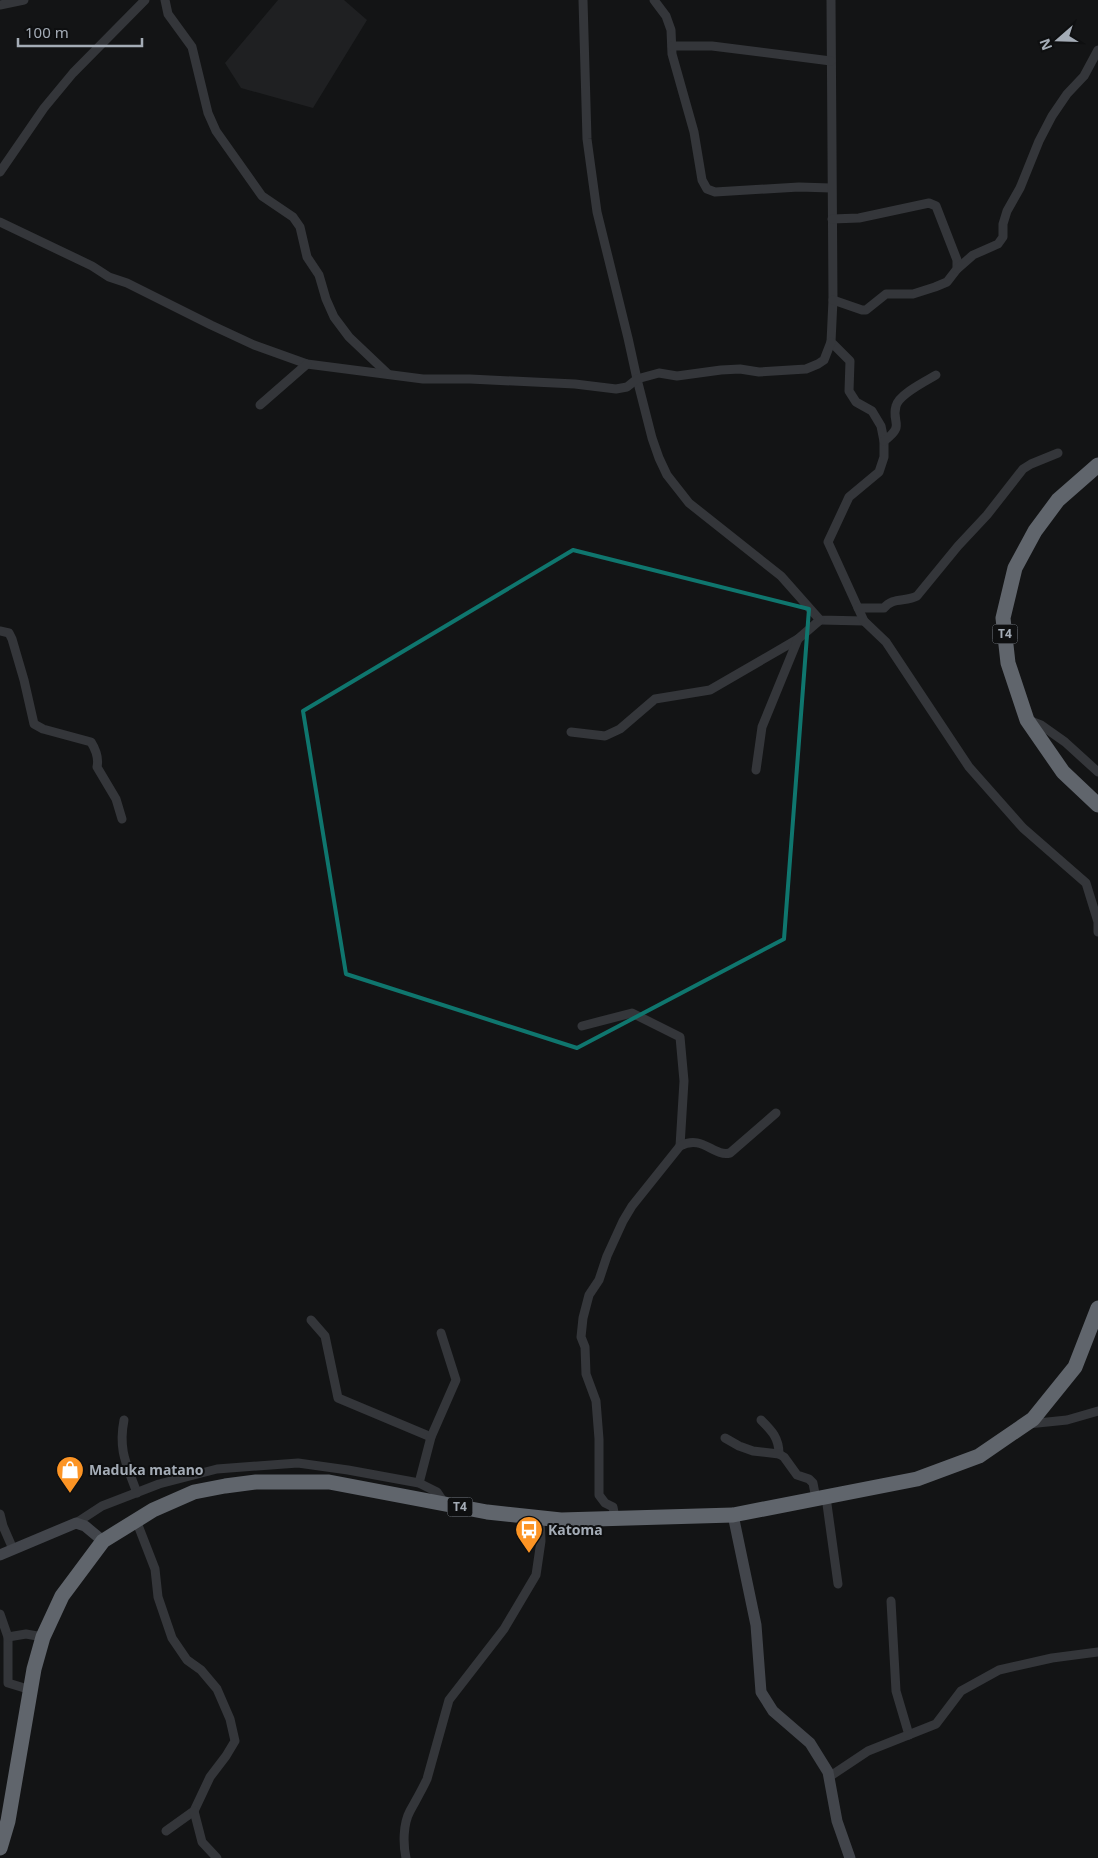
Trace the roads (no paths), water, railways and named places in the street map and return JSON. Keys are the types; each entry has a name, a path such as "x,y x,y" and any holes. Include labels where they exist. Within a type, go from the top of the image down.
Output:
{"highway":[{"name":"T4","path":"1098,465 1058,500 1035,531 1015,568 1003,618 1008,663 1027,720 1063,772 1098,805"},
{"name":"T4","path":"0,1848 8,1821 31,1690 43,1637 62,1596 103,1540 153,1510 194,1492 224,1486 256,1482 329,1482 487,1512 561,1520 733,1515 917,1480 979,1456 1033,1419 1075,1367 1098,1308"}],"street":[{"path":"0,4 24,0"},
{"path":"0,172 44,108 73,72 145,0"},
{"path":"165,0 168,14 192,47 208,113 216,132 262,196 293,217 300,227 307,257 320,275 326,299 334,317 349,337 388,374"},
{"path":"583,0 587,139 593,189 601,233 652,438 667,475 689,503 781,576 820,620"},
{"path":"654,0 669,23 672,54 694,132 702,180 706,189 715,192 799,187 831,188"},
{"path":"0,222 92,266 109,278 127,283 254,345 307,364 424,379 470,379 575,384 616,389 627,387 637,379 659,373 677,376 721,370 740,369 759,372 806,369 824,360 831,342 833,300 831,0"},
{"path":"672,46 712,46 831,61"},
{"path":"833,300 866,310 886,294 913,294 935,287 946,282 973,255 998,244 1003,237 1007,211 1020,188 1039,141 1052,116 1067,94 1084,76 1098,50"},
{"path":"832,219 859,218 929,203 936,206 941,217 957,260 957,269"},
{"path":"831,342 850,361 848,385 852,397 856,402 872,411 880,426 884,441 884,457 879,472 849,497 828,542 864,621 886,642 969,767 1023,828 1086,883 1098,922 1098,932"},
{"path":"260,404 307,364"},
{"path":"884,441 895,431 897,421 896,406 899,400 911,390 936,375"},
{"path":"858,608 884,608 888,603 911,599 917,596 958,546 987,515 1023,469 1058,453"},
{"path":"570,732 605,736 620,729 655,699 710,690 798,640 820,620 864,621"},
{"path":"0,631 9,633 12,639 34,724 43,729 91,742 97,754 97,767 116,799 122,819"},
{"path":"756,770 762,727 798,640"},
{"path":"1027,720 1041,725 1065,742 1098,772"},
{"path":"582,1026 632,1013 680,1037 684,1081 680,1146"},
{"path":"615,1518 613,1507 605,1503 599,1495 599,1439 596,1401 586,1374 585,1347 581,1337 583,1318 589,1295 599,1280 607,1256 632,1206 680,1146 685,1143 697,1143 721,1152 730,1152 776,1112"},
{"path":"311,1320 325,1336 338,1398 431,1437"},
{"path":"419,1483 431,1437 456,1380 441,1333"},
{"path":"1025,1424 1067,1420 1098,1410"},
{"path":"124,1420 121,1436 124,1460 137,1492"},
{"path":"761,1420 775,1434 778,1440 779,1454"},
{"path":"725,1438 753,1451 779,1454 784,1457 797,1475 809,1479 813,1483 821,1498 838,1584"},
{"path":"0,1555 76,1523 102,1506 137,1492 159,1484 216,1470 298,1463 348,1470 419,1483 437,1492 445,1504"},
{"path":"0,1514 13,1549"},
{"path":"733,1515 756,1625 760,1692 773,1711 810,1743 828,1772 838,1821 850,1858"},
{"path":"406,1858 403,1844 409,1813 423,1790 449,1700 504,1630 536,1575 541,1541 540,1517"},
{"path":"136,1520 155,1569 158,1597 172,1638 188,1660 201,1670 217,1689 230,1719 235,1741 210,1777 194,1811 166,1831"},
{"path":"76,1523 85,1526 103,1540"},
{"path":"891,1600 896,1691 909,1735"},
{"path":"0,1614 8,1637 8,1683 31,1690"},
{"path":"8,1637 26,1634 43,1637"},
{"path":"829,1778 868,1751 936,1724 961,1691 998,1670 1052,1658 1098,1652"},
{"path":"194,1811 202,1842 217,1858"}],"place":[{"name":"Maduka matano","path":"70,1494"},
{"name":"Katoma","path":"529,1554"}]}
